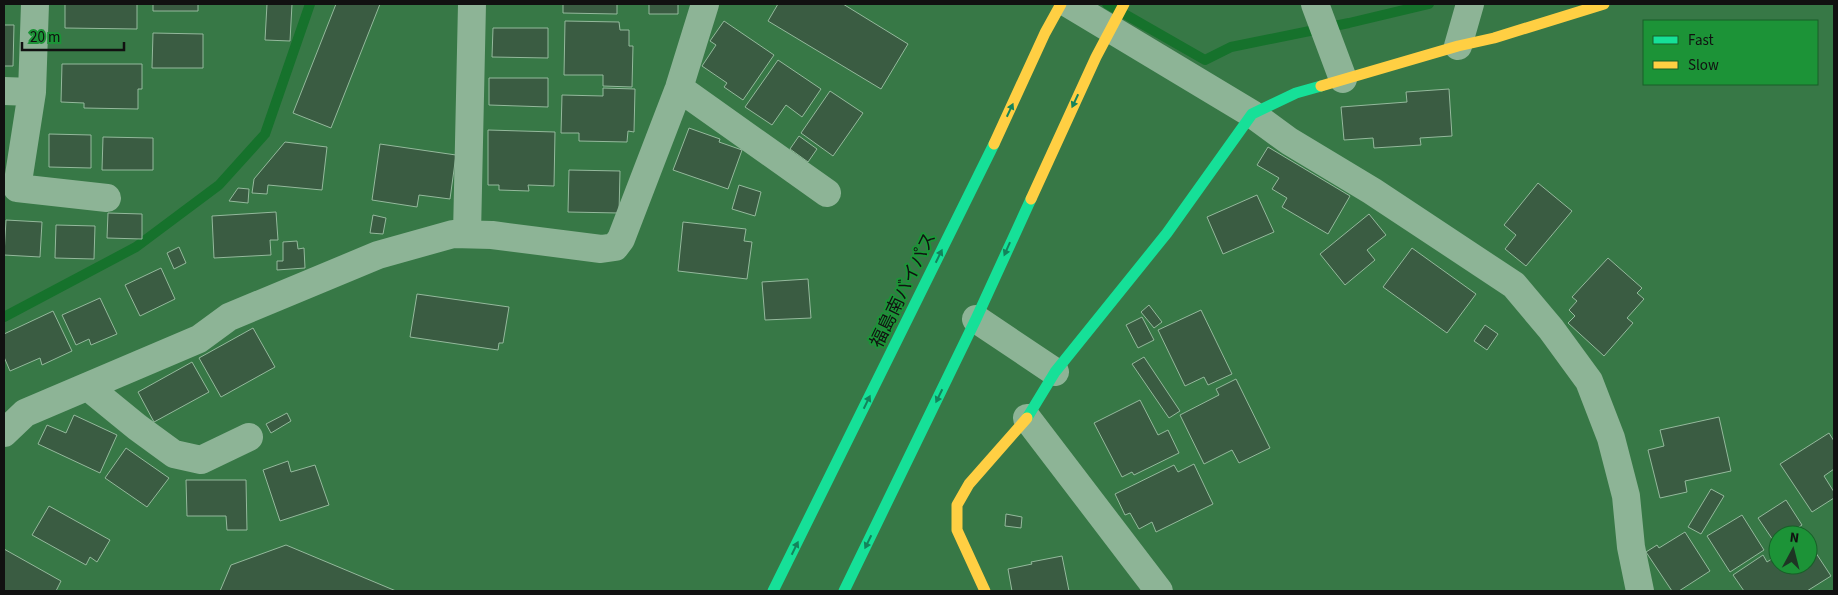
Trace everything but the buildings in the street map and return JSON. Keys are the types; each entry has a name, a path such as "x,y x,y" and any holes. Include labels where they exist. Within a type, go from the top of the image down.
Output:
{"main road":[{"name":"福島南バイパス","path":"773,591 974,187 1045,33 1061,4"},
{"path":"844,591 976,319 1096,57 1124,4"},
{"path":"985,591 957,530 957,505 969,484 1027,418 1055,372 1167,233 1252,114 1296,92 1458,46 1494,38 1590,6"}],"street":[{"path":"35,4 32,92 17,188 107,198"},
{"path":"467,234 472,4"},
{"path":"4,433 25,414 199,339 229,317 378,255 453,234 492,234 601,249 615,247 621,239 679,88 705,4"},
{"path":"1069,4 1252,114 1289,141 1372,191 1514,285 1551,329 1589,381 1612,438 1626,496 1631,547 1640,591"},
{"path":"1315,4 1343,79"},
{"path":"1458,46 1470,4"},
{"path":"679,88 827,193"},
{"path":"4,91 32,92"},
{"path":"976,319 1055,372"},
{"path":"88,387 174,454 201,460 249,437"},
{"path":"1027,418 1159,591"}],"waterway":[{"path":"4,317 136,247 219,185 265,134 310,4"},
{"path":"1107,4 1205,60 1231,47 1349,23 1429,4"}],"traffic: fast":[{"path":"1027,418 1055,372 1167,233 1252,114 1296,93 1321,86"},
{"path":"773,591 994,144"},
{"path":"844,591 976,319 1031,199"}],"traffic: slow":[{"path":"994,144 1045,33 1061,4"},
{"path":"1031,199 1096,57 1124,4"},
{"path":"1321,86 1458,46 1494,38 1604,4"},
{"path":"985,591 957,530 957,505 969,484 1027,418"}]}
